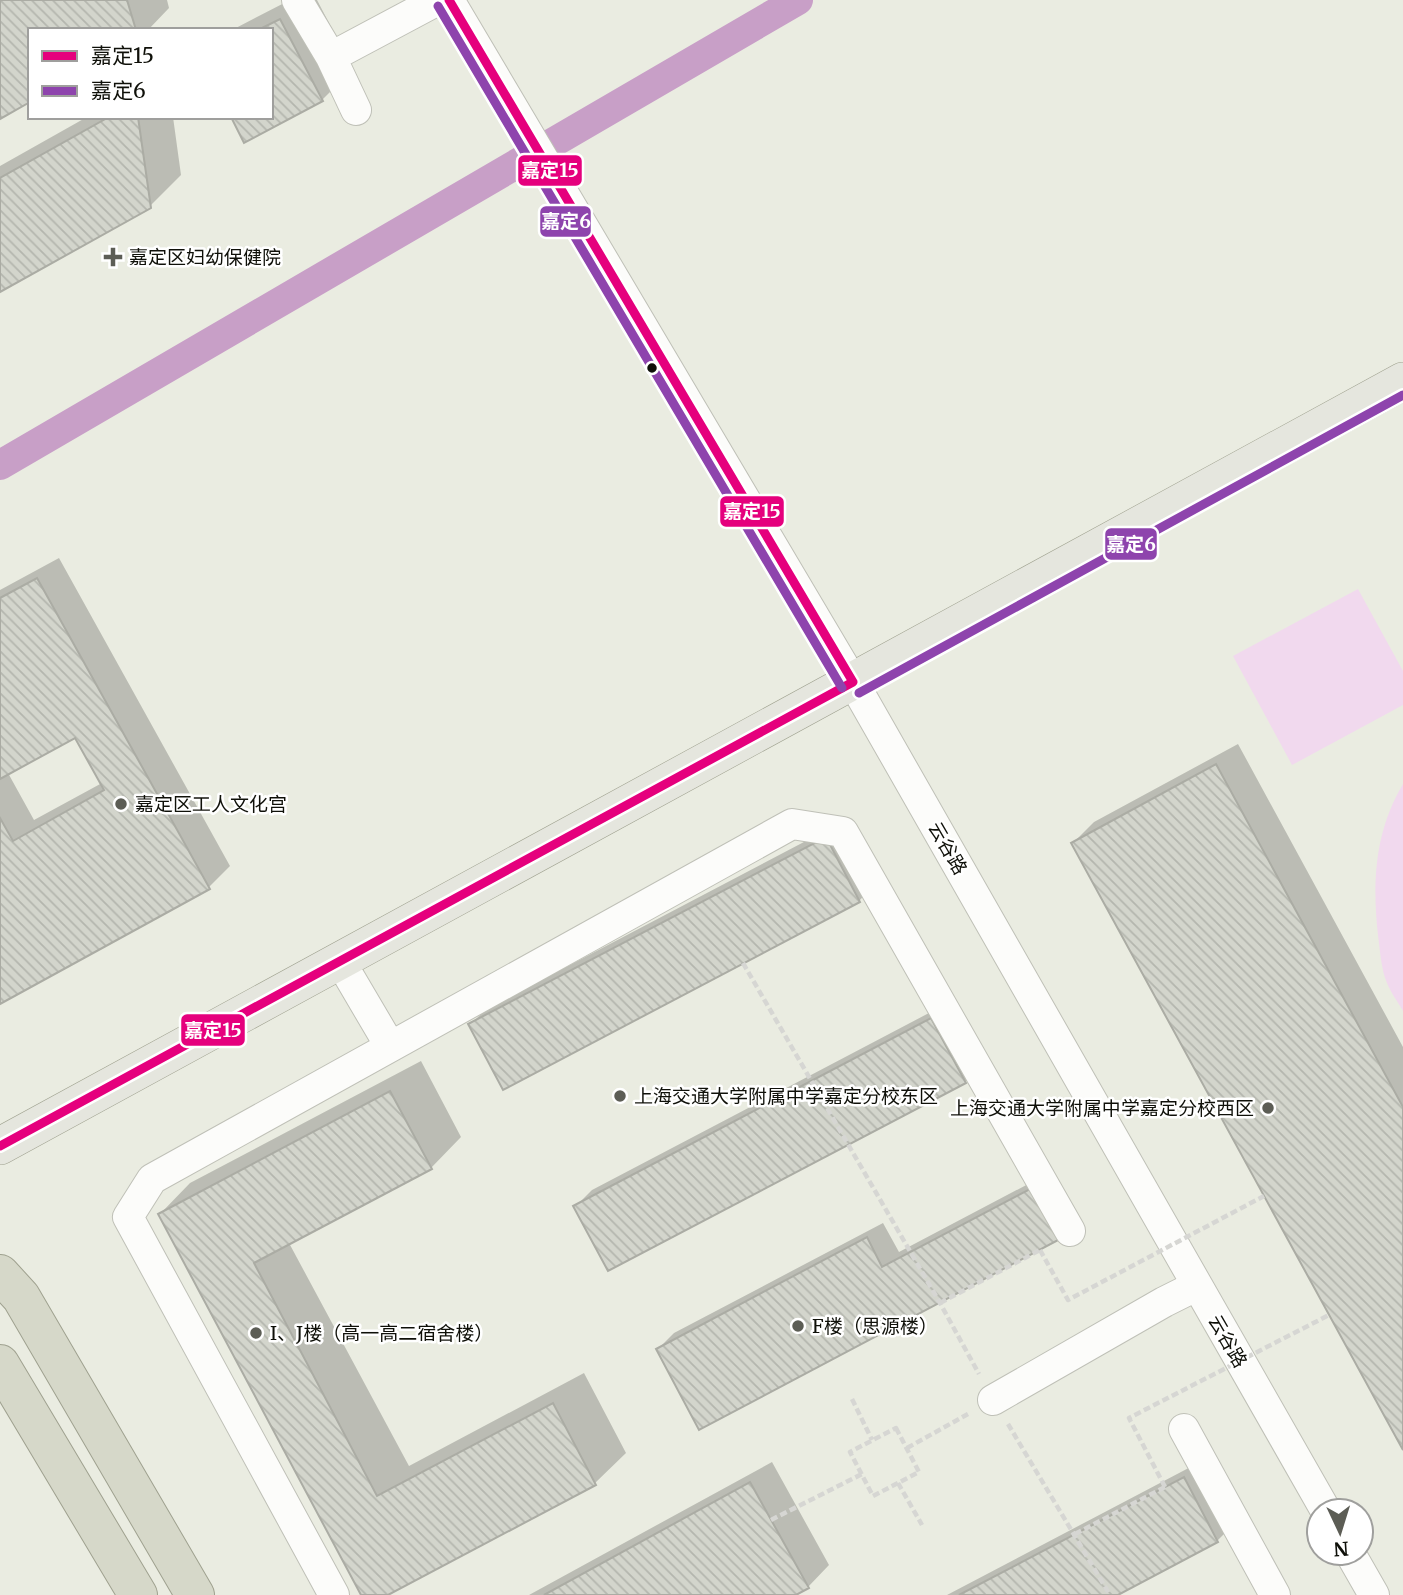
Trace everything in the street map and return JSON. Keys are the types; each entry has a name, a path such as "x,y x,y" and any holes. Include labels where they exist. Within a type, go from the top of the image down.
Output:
{"highway":[{"path":"0,1274 21,1297 195,1595"},
{"path":"0,1364 138,1595"}],"main road":[{"path":"0,1146 1403,381"}],"street":[{"path":"297,0 331,57 356,110"},
{"path":"331,57 438,0"},
{"name":"云谷路","path":"449,0 853,682 1318,1497"},
{"path":"334,1595 128,1217 152,1179 792,824 843,832 1070,1231"},
{"path":"341,961 390,1046"},
{"path":"993,1400 1196,1286"},
{"path":"1184,1429 1275,1595"},
{"path":"1358,1567 1374,1595"}],"path":[{"path":"743,963 940,1303 993,1400 1110,1595"},
{"path":"940,1303 1040,1250 1068,1300 1264,1196"},
{"path":"1074,1534 1165,1487 1129,1418 1329,1315"},
{"path":"852,1399 872,1440"},
{"path":"907,1448 993,1400"},
{"path":"896,1427 907,1448 919,1472 873,1496 850,1451 896,1427"},
{"path":"771,1520 862,1474"},
{"path":"898,1483 922,1525"}],"shaded area":[{"path":"1358,589 1403,671 1403,705 1292,765 1233,656"},
{"path":"1403,784 1403,1011 1383,972 1375,896 1381,838 1386,820"}],"building":[{"path":"0,0 127,0 135,28 28,28 28,103 0,119"},
{"path":"280,19 323,101 244,143 232,119 273,119 273,28 262,28"},
{"path":"105,119 138,119 151,208 0,292 0,178"},
{"name":"嘉定区工人文化宫","path":"37,578 210,889 0,1004 0,818 13,841 104,790 75,738 0,779 0,598"},
{"path":"1216,764 1403,1107 1403,1450 1071,843"},
{"path":"826,837 860,902 503,1090 468,1024"},
{"path":"931,1018 966,1083 608,1271 573,1206"},
{"name":"I、J楼（高一高二宿舍楼）","path":"390,1091 432,1169 254,1263 377,1496 553,1403 596,1485 388,1595 361,1595 158,1214"},
{"name":"F楼（思源楼）","path":"1032,1188 1060,1239 699,1430 656,1349 867,1237 882,1267"},
{"path":"1184,1477 1218,1542 1118,1595 959,1595"},
{"path":"750,1482 809,1588 796,1595 544,1595"}],"waterway":[{"path":"0,465 798,0"}],"transit line":[{"name":"嘉定15","path":"449,0 853,682"},
{"name":"嘉定6","path":"438,6 842,688"},
{"name":"嘉定6","path":"859,693 1403,395"},
{"name":"嘉定15","path":"0,1146 853,682"}],"place":[{"name":"嘉定区妇幼保健院","path":"113,257"},
{"name":"嘉定区工人文化宫","path":"121,804"},
{"name":"上海交通大学附属中学嘉定分校东区","path":"620,1096"},
{"name":"上海交通大学附属中学嘉定分校西区","path":"1268,1108"},
{"name":"F楼（思源楼）","path":"798,1326"},
{"name":"I、J楼（高一高二宿舍楼）","path":"256,1333"}]}
